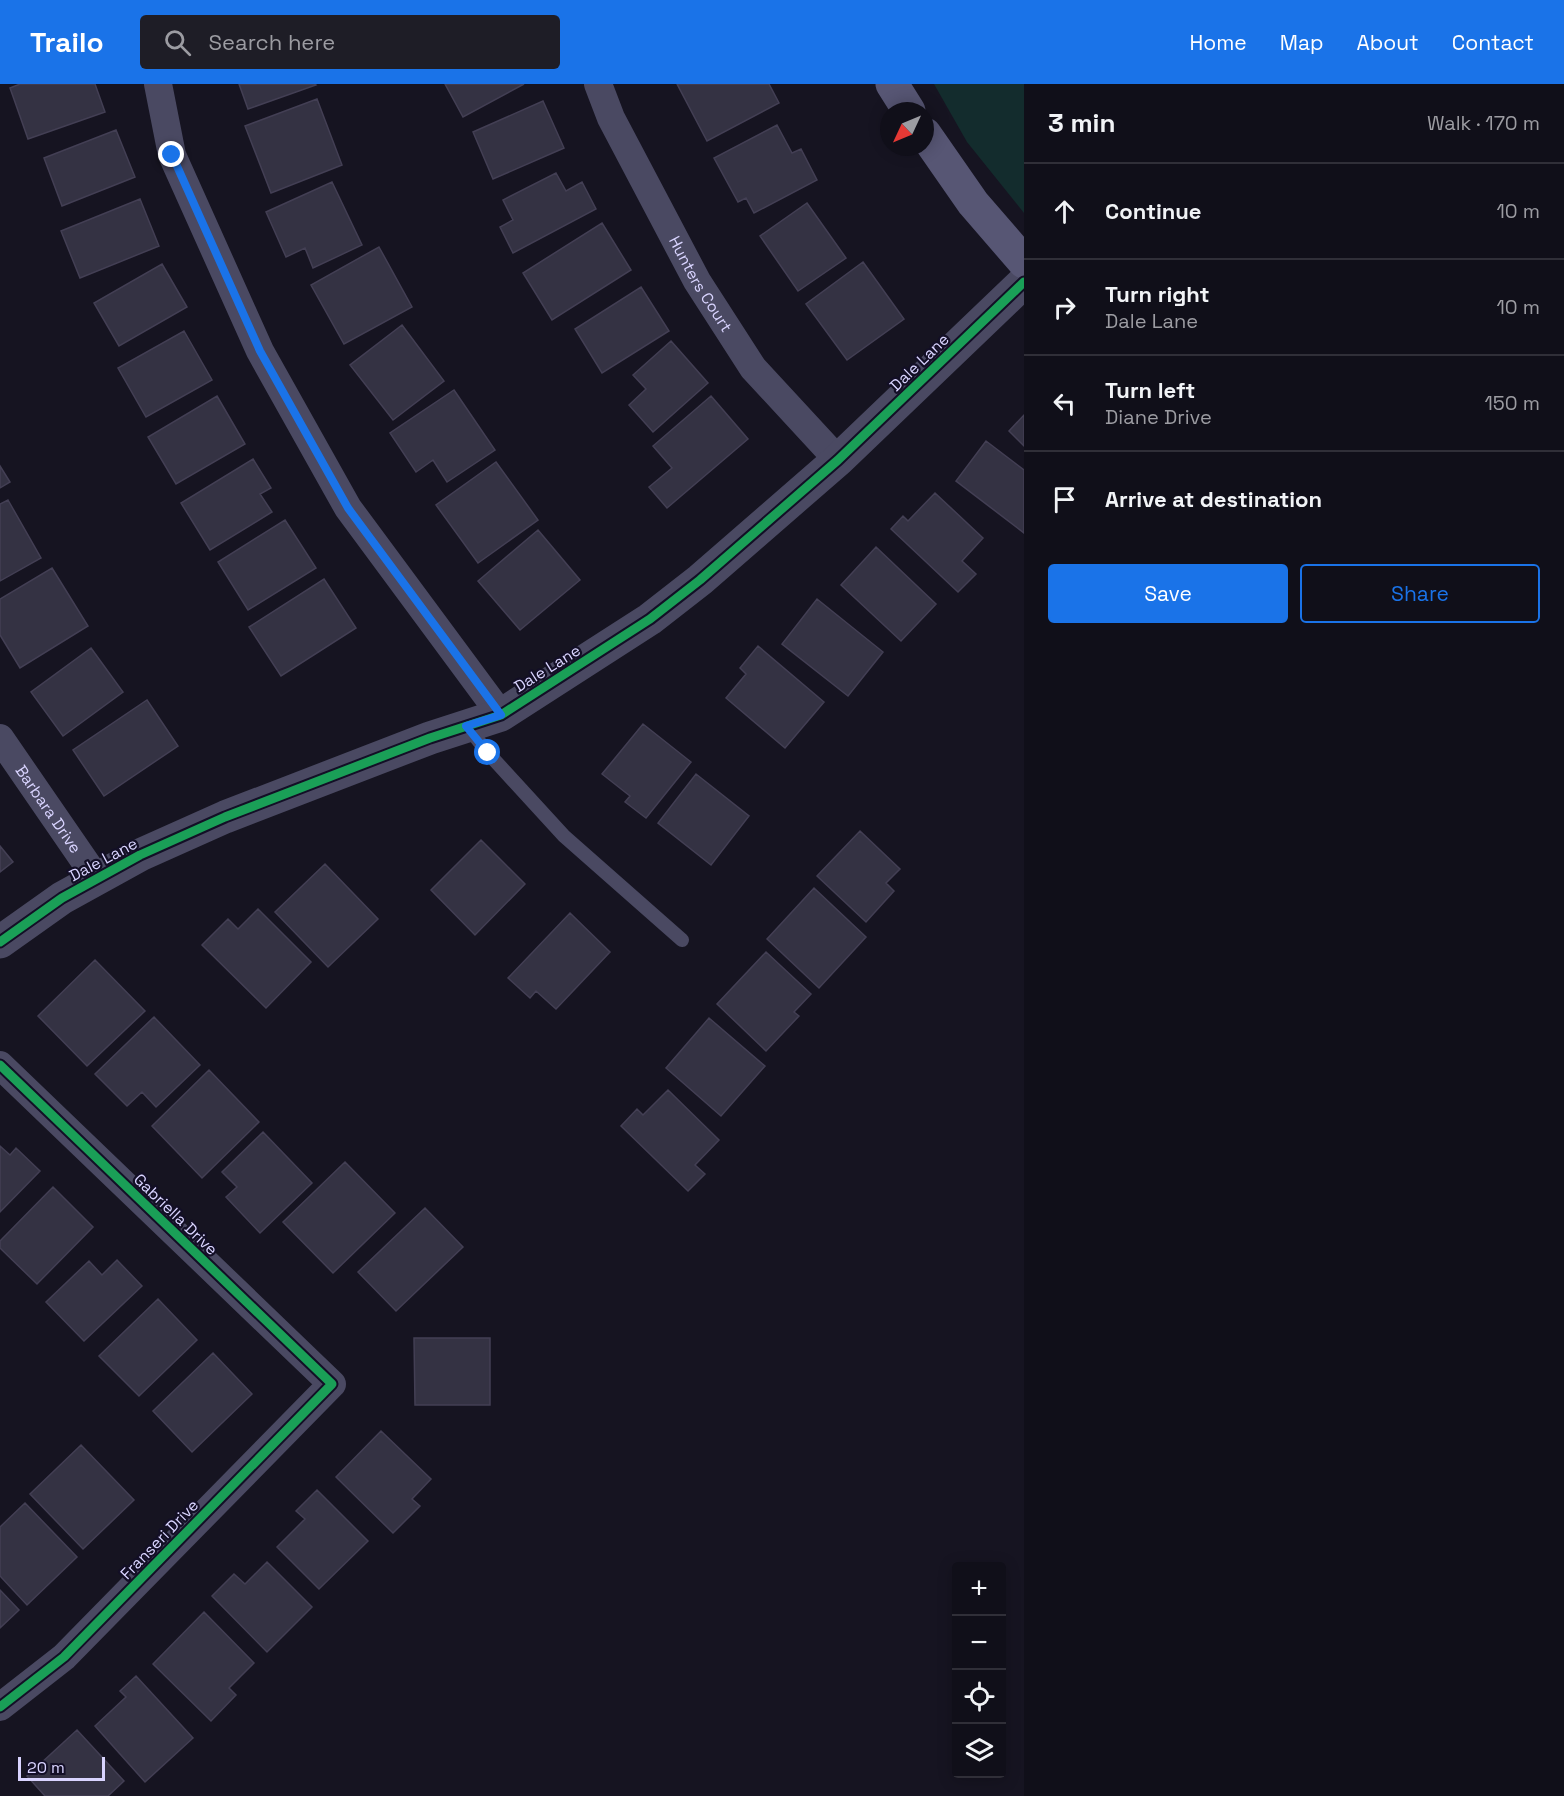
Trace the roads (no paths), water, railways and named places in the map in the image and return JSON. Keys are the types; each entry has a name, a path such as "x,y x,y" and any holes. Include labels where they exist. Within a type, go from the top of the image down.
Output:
{"main road":[{"path":"892,84 903,102"},
{"path":"934,147 973,202 1024,262"}],"street":[{"path":"158,84 172,155 260,351 348,508 501,715"},
{"name":"Hunters Court","path":"598,84 611,118 697,281 753,368 838,460"},
{"name":"Dale Lane","path":"0,942 62,898 140,855 225,817 420,742 501,715 650,619 700,580 838,460 1024,282"},
{"name":"Barbara Drive","path":"0,738 97,879"},
{"name":"Gabriella Drive","path":"0,1065 332,1384"},
{"name":"Franseri Drive","path":"0,1707 64,1657 332,1384"}],"lane":[{"path":"466,726 564,836 682,940"}]}
